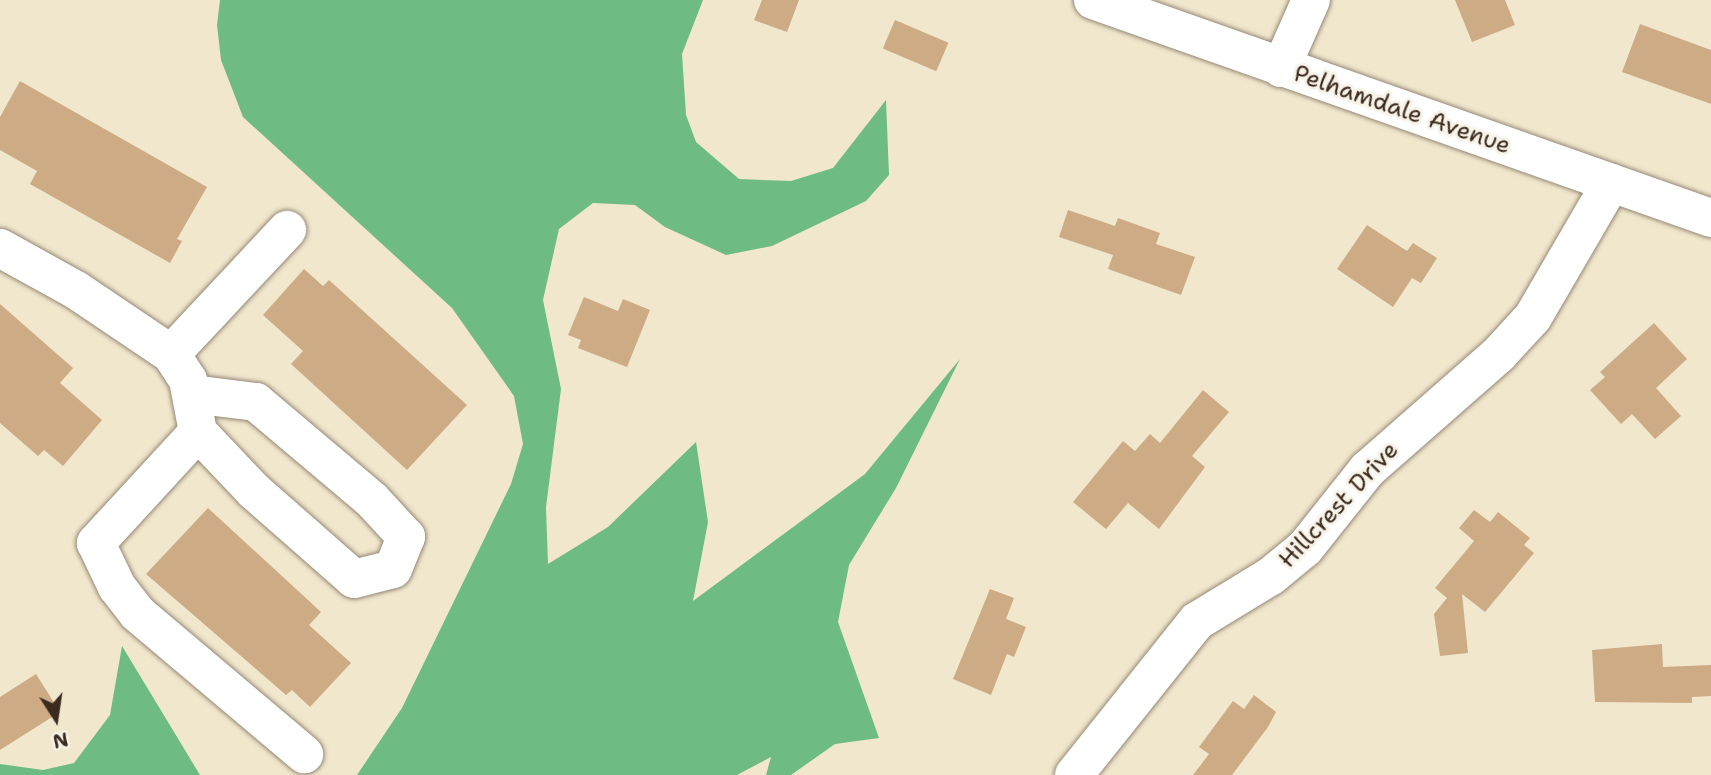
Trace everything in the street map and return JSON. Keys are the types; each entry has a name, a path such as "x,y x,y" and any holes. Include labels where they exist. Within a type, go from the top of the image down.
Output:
{"street":[{"name":"Pelhamdale Avenue","path":"1093,0 1711,218"},
{"path":"1282,68 1311,0"},
{"name":"Hillcrest Drive","path":"1074,775 1197,621 1271,576 1305,548 1367,470 1500,353 1533,317 1611,183"},
{"path":"171,354 286,230"},
{"path":"0,248 76,290 171,354 183,370 192,394 198,432 254,491 354,579 393,569 406,537 372,500 256,402 192,394"},
{"path":"198,432 96,543 117,587 137,613 304,754"}],"green space":[{"path":"220,0 703,0 682,54 686,115 696,142 739,179 791,181 833,168 886,100 889,175 866,201 772,246 726,255 665,227 635,205 593,203 559,229 543,300 561,389 546,507 548,564 608,527 696,442 708,522 693,601 865,474 960,359 896,488 849,565 838,622 879,738 835,744 791,775 766,775 771,757 737,775 357,775 402,708 511,484 523,444 514,396 452,308 243,117 221,60 217,25"},
{"path":"122,646 200,775 0,775 0,764 43,770 74,763 110,715"}],"building":[{"path":"762,0 799,0 787,32 754,20"},
{"path":"1455,0 1505,0 1515,25 1472,42"},
{"path":"895,20 948,43 936,71 883,49"},
{"path":"1640,24 1711,50 1711,104 1622,72"},
{"path":"20,81 207,187 177,239 182,241 170,263 30,184 37,171 0,150 0,117"},
{"path":"1068,210 1115,226 1118,218 1160,233 1156,244 1195,257 1181,295 1108,269 1113,255 1059,237"},
{"path":"1367,225 1407,251 1413,243 1437,258 1421,283 1412,278 1393,307 1337,269"},
{"path":"304,269 323,286 329,280 467,405 407,470 291,364 303,351 263,315"},
{"path":"584,297 618,311 623,299 650,310 627,367 578,348 581,340 568,335"},
{"path":"0,304 73,368 60,383 102,420 63,466 44,450 38,456 0,423"},
{"path":"1654,323 1687,359 1656,388 1681,416 1655,439 1632,414 1621,424 1590,390 1605,377 1600,372"},
{"path":"1203,390 1229,412 1192,456 1205,467 1159,529 1128,503 1106,529 1073,502 1123,441 1135,451 1150,434 1160,443"},
{"path":"208,508 321,612 309,625 351,663 310,707 292,690 286,695 146,574"},
{"path":"1474,510 1490,522 1498,512 1530,538 1524,545 1534,553 1485,612 1462,594 1468,653 1440,656 1434,614 1447,598 1435,588 1474,541 1459,528"},
{"path":"990,589 1014,598 1006,619 1026,627 1014,657 1007,654 991,695 953,679"},
{"path":"1662,644 1663,667 1711,665 1711,696 1692,697 1692,703 1595,702 1592,650"},
{"path":"36,674 60,712 0,750 0,697"},
{"path":"1254,695 1276,712 1232,775 1193,775 1209,754 1199,747 1233,701 1244,709"}]}
